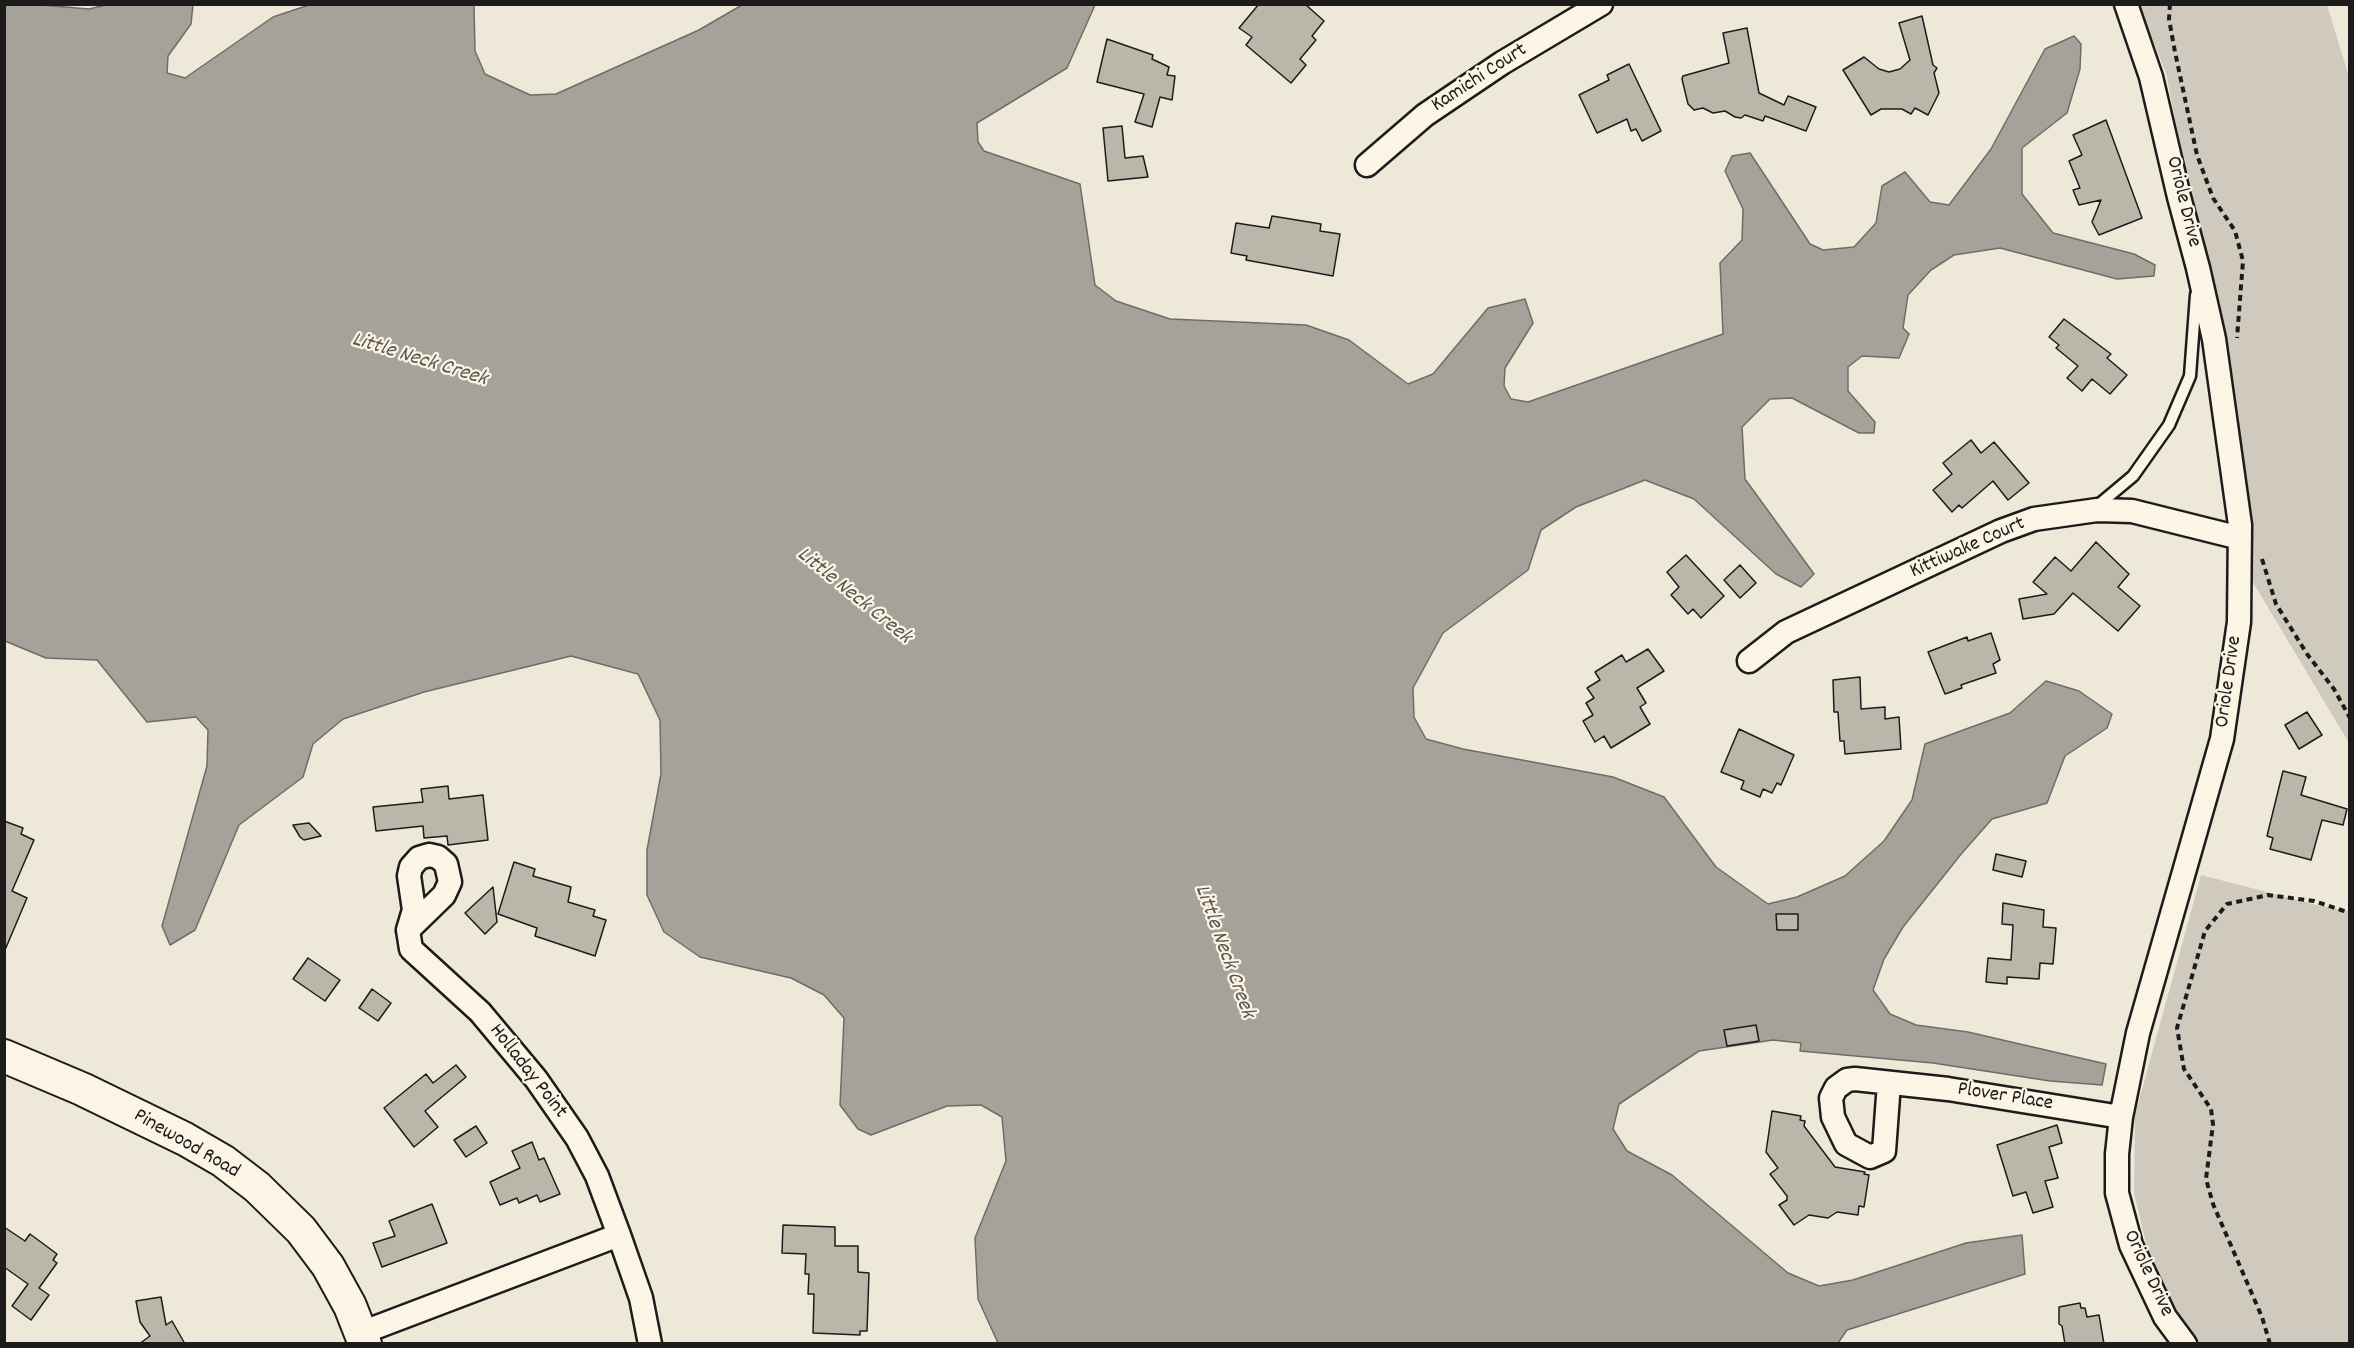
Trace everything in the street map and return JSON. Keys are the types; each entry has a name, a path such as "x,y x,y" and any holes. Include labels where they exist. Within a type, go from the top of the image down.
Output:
{"street":[{"name":"Kamichi Court","path":"1367,165 1425,115 1502,63 1601,4"},
{"name":"Oriole Drive","path":"2126,4 2151,77 2179,197 2199,267 2214,339 2240,538 2239,622 2222,738 2138,1033 2121,1117 2117,1154 2117,1193 2122,1219 2131,1245 2165,1317 2185,1344"},
{"name":"Kittiwake Court","path":"1749,660 1786,632 2001,531 2034,519 2091,511 2132,512 2240,538"},
{"name":"Holladay Point","path":"408,930 411,949 480,1012 550,1098 577,1138 597,1176 619,1235 641,1298 650,1344"},
{"name":"Pinewood Road","path":"4,1056 82,1089 185,1139 223,1161 257,1187 301,1230 328,1266 350,1306 363,1338"},
{"name":"Plover Place","path":"1889,1083 2121,1117"},
{"path":"363,1338 619,1235"}],"lane":[{"path":"2091,511 2133,476 2169,425 2190,376 2199,267"}],"path":[{"path":"2270,1344 2262,1317 2213,1204 2206,1179 2213,1124 2211,1109 2184,1069 2177,1028 2205,931 2228,904 2268,895 2314,901 2349,913"}],"shaded area":[{"path":"2139,5 2327,5 2349,77 2349,743 2242,564 2190,197 2166,73"},
{"path":"2201,875 2349,911 2350,1343 2195,1344 2170,1299 2147,1247 2134,1193 2135,1115"}],"water":[{"name":"Little Neck Creek","path":"110,4 193,5 191,24 168,56 167,73 185,78 273,17 309,5 474,5 475,51 485,74 530,95 556,94 699,30 742,5 1095,5 1067,68 977,123 978,142 984,151 1080,184 1095,285 1116,301 1170,319 1306,325 1349,340 1408,384 1433,374 1488,308 1525,299 1533,323 1505,368 1504,386 1511,399 1528,402 1723,334 1720,263 1742,240 1743,209 1725,171 1732,156 1750,153 1810,244 1823,250 1854,247 1876,223 1882,186 1905,172 1930,202 1949,205 1991,149 2045,49 2074,36 2081,44 2080,69 2067,113 2022,148 2022,194 2053,233 2134,254 2155,265 2154,276 2117,279 2000,248 1954,255 1931,270 1908,295 1903,328 1909,334 1899,358 1862,356 1848,367 1848,391 1875,422 1874,433 1859,433 1792,398 1770,399 1742,427 1745,479 1814,574 1801,587 1776,574 1694,499 1645,480 1576,507 1541,530 1528,570 1443,633 1413,688 1414,717 1426,739 1463,749 1613,777 1664,797 1716,867 1768,904 1797,897 1845,876 1884,841 1912,800 1925,744 2010,713 2046,681 2079,691 2112,714 2107,728 2065,756 2047,803 1992,819 1962,853 1903,927 1884,959 1873,990 1890,1014 1916,1025 1968,1032 2106,1064 2102,1085 2050,1081 1933,1063 1800,1051 1801,1043 1773,1040 1699,1051 1619,1104 1613,1129 1627,1151 1672,1175 1788,1273 1819,1286 1853,1280 1966,1243 2022,1235 2025,1274 1847,1330 1838,1343 998,1343 978,1299 975,1238 1006,1161 1002,1117 981,1105 947,1106 871,1135 858,1129 840,1105 844,1018 824,995 791,978 700,957 664,932 647,895 647,850 661,774 660,720 638,674 571,656 424,692 343,719 313,744 303,777 239,825 195,930 170,945 162,926 207,766 208,730 196,717 147,722 97,660 46,658 5,641 4,5 89,9"}],"building":[{"path":"1259,4 1305,4 1324,21 1312,36 1316,40 1300,59 1306,65 1291,83 1246,45 1252,37 1239,28"},
{"path":"1922,16 1933,65 1937,68 1934,73 1939,93 1928,115 1915,108 1911,114 1902,109 1881,109 1871,115 1843,70 1864,57 1879,69 1889,72 1900,69 1910,60 1899,23"},
{"path":"1747,28 1759,93 1784,105 1788,96 1816,107 1806,131 1765,116 1763,121 1745,115 1741,118 1725,111 1713,113 1703,108 1694,110 1688,104 1683,76 1729,63 1723,33"},
{"path":"1107,39 1153,55 1152,59 1169,67 1167,75 1175,76 1172,100 1160,97 1152,127 1135,122 1144,94 1097,82"},
{"path":"1629,64 1661,131 1642,141 1636,129 1631,131 1627,119 1597,133 1579,95 1609,80 1607,75"},
{"path":"2106,120 2142,218 2099,235 2092,222 2101,200 2079,205 2073,190 2080,188 2069,161 2082,155 2073,135"},
{"path":"1122,126 1125,158 1143,156 1148,177 1108,181 1103,128"},
{"path":"1272,216 1321,224 1320,231 1340,234 1333,276 1246,260 1247,256 1231,253 1236,223 1269,228"},
{"path":"2064,319 2111,354 2107,358 2127,375 2110,394 2092,379 2082,391 2067,378 2078,366 2056,348 2059,345 2049,337"},
{"path":"1971,440 1981,453 1994,442 2029,483 2008,500 1993,481 1962,508 1959,505 1952,512 1933,490 1952,474 1943,463"},
{"path":"2096,542 2129,574 2118,587 2140,606 2118,631 2073,593 2054,614 2023,619 2019,599 2047,594 2033,582 2055,557 2071,571"},
{"path":"1686,555 1724,596 1701,618 1693,609 1688,614 1671,595 1679,587 1667,572"},
{"path":"1740,565 1756,583 1740,598 1724,580"},
{"path":"1991,633 2000,660 1993,664 1996,673 1961,685 1962,688 1945,694 1928,652 1967,637 1968,641"},
{"path":"1648,649 1664,671 1637,688 1646,703 1640,707 1650,724 1611,748 1604,736 1595,742 1583,721 1593,715 1586,703 1594,698 1587,688 1600,680 1595,672 1622,655 1626,662"},
{"path":"1860,677 1861,709 1885,707 1885,719 1899,717 1901,749 1845,754 1844,741 1840,741 1838,712 1834,712 1833,680"},
{"path":"2307,712 2322,735 2299,749 2285,725"},
{"path":"1739,729 1794,755 1781,785 1777,783 1772,793 1763,789 1760,797 1741,789 1744,781 1721,772"},
{"path":"2283,771 2306,777 2301,795 2347,809 2343,825 2322,820 2311,860 2270,849 2273,838 2267,836"},
{"path":"448,786 449,799 483,795 488,840 448,845 447,836 424,838 423,826 376,831 373,807 423,802 421,789"},
{"path":"4,821 23,828 21,834 34,840 12,891 27,898 5,950"},
{"path":"309,823 321,836 304,840 293,825"},
{"path":"1996,854 2026,861 2022,877 1993,870"},
{"path":"514,862 535,869 533,876 571,887 568,902 595,910 593,916 606,920 595,956 535,936 537,928 498,914"},
{"path":"493,887 497,922 485,934 465,913"},
{"path":"2003,903 2044,910 2043,927 2056,928 2053,964 2040,963 2039,979 2007,977 2007,984 1986,982 1988,958 2011,960 2013,925 2002,924"},
{"path":"1776,914 1798,914 1798,930 1777,930"},
{"path":"308,958 340,980 325,1001 293,979"},
{"path":"372,989 391,1003 378,1021 359,1008"},
{"path":"1756,1025 1759,1041 1727,1046 1724,1030"},
{"path":"456,1065 466,1077 425,1111 438,1127 414,1147 384,1108 426,1074 433,1083"},
{"path":"1772,1111 1801,1116 1800,1120 1805,1121 1804,1126 1835,1167 1865,1172 1864,1174 1869,1175 1864,1207 1859,1206 1858,1215 1837,1212 1828,1218 1809,1215 1794,1225 1779,1205 1787,1200 1787,1196 1770,1174 1778,1168 1766,1152"},
{"path":"2057,1125 2062,1143 2049,1147 2058,1178 2045,1181 2053,1207 2033,1213 2026,1192 2013,1196 1997,1145"},
{"path":"476,1126 487,1143 466,1157 454,1140"},
{"path":"532,1142 539,1160 544,1158 560,1194 540,1202 537,1195 519,1203 517,1198 500,1205 490,1182 520,1168 512,1151"},
{"path":"432,1204 447,1243 382,1267 373,1243 395,1236 389,1221"},
{"path":"783,1225 835,1227 835,1246 858,1246 858,1272 869,1273 867,1331 860,1331 860,1335 813,1333 814,1294 808,1294 809,1274 805,1274 806,1254 782,1253"},
{"path":"4,1227 25,1241 30,1234 57,1254 53,1260 57,1263 39,1288 49,1295 31,1320 12,1306 28,1284 4,1267"},
{"path":"161,1297 166,1325 172,1321 185,1344 139,1344 150,1336 140,1322 136,1301"},
{"path":"2080,1303 2081,1308 2085,1308 2087,1317 2099,1315 2104,1344 2065,1344 2062,1326 2059,1324 2059,1307"}]}
